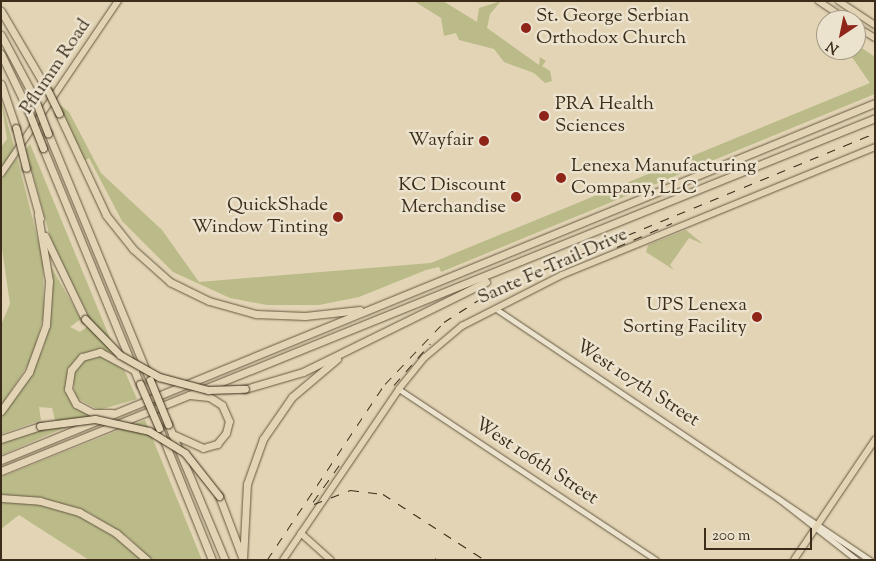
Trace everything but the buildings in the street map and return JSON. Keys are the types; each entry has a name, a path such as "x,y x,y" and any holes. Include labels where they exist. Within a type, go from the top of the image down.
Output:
{"highway":[{"path":"1,11 48,91 106,215 133,249 170,282 209,301 256,314 305,316 370,309"},
{"path":"1,34 34,97 225,560"},
{"path":"1,54 44,148 212,560"},
{"path":"1,84 16,128 38,215 49,281 46,325 29,372 1,410"},
{"path":"1,460 875,102"},
{"path":"1,471 186,395 530,260 875,118"},
{"path":"38,215 62,278 86,319 120,355 159,377 208,390 245,389 290,378 530,260"},
{"path":"243,560 247,484 263,439 296,392 352,348"},
{"path":"116,413 93,413 76,404 68,389 71,370 82,357 100,352 135,372"},
{"path":"172,434 203,448 217,444 228,429 227,412 220,402 186,395"},
{"path":"1,439 40,426 95,419 149,431 185,453 220,496 243,560"},
{"path":"1,498 40,501 79,512 116,533 147,560"}],"main road":[{"name":"Pflumm Road","path":"1,174 118,1"},
{"path":"819,1 832,10"},
{"path":"839,1 875,25"},
{"name":"Sante Fe Trail Drive","path":"283,560 399,390 438,346 494,307 875,147"},
{"path":"794,560 875,440"},
{"path":"301,533 331,560"}],"street":[{"name":"West 107th Street","path":"494,307 764,486 817,526 857,560"},
{"name":"West 106th Street","path":"399,390 656,560"},
{"name":"West 107th Street","path":"817,526 870,560"}],"green space":[{"path":"414,1 443,1 477,22 479,8 501,1 490,14 487,28 539,65 540,57 546,61 542,66 550,71 552,81 545,83 534,73 504,62 494,49 459,40 456,33 444,36 441,18"},
{"path":"866,51 875,57 875,94 441,272 439,267 426,270 359,297 319,305 267,305 230,298 173,272 122,221 89,158 84,161 59,104 69,112 101,173 162,230 199,282 431,263 870,83 854,60 866,60"},
{"path":"1,100 15,150 1,171 1,147 7,139"},
{"path":"30,144 112,343 111,352 81,355 68,371 66,386 79,409 92,416 1,455 1,441 56,424 52,408 39,407 41,420 1,434 1,414 31,374 44,346 52,300 50,265 81,319 70,327 80,332 92,323 52,244 26,149"},
{"path":"17,157 43,260 44,314 32,359 1,406 1,325 10,304 1,242 1,181"},
{"path":"686,230 703,244 689,238 670,265 674,270 646,252 648,245"},
{"path":"101,355 123,367 137,399 99,410 75,397 73,373 82,360"},
{"path":"145,420 202,560 151,560 128,537 88,512 42,498 1,495 1,477"},
{"path":"1,500 34,503 77,515 112,534 142,560 89,560 19,515 1,529"}],"railway":[{"path":"267,560 385,384 444,322 494,290 875,133"},
{"path":"617,247 672,223"},
{"path":"394,385 430,344"},
{"path":"313,502 340,464"},
{"path":"314,504 350,490 383,494 485,560"}],"place":[{"name":"St. George Serbian Orthodox Church","path":"526,28"},
{"name":"PRA Health Sciences","path":"544,116"},
{"name":"Wayfair","path":"484,141"},
{"name":"Lenexa Manufacturing Company, LLC","path":"561,178"},
{"name":"KC Discount Merchandise","path":"516,197"},
{"name":"QuickShade Window Tinting","path":"338,217"},
{"name":"UPS Lenexa Sorting Facility","path":"757,317"}]}
